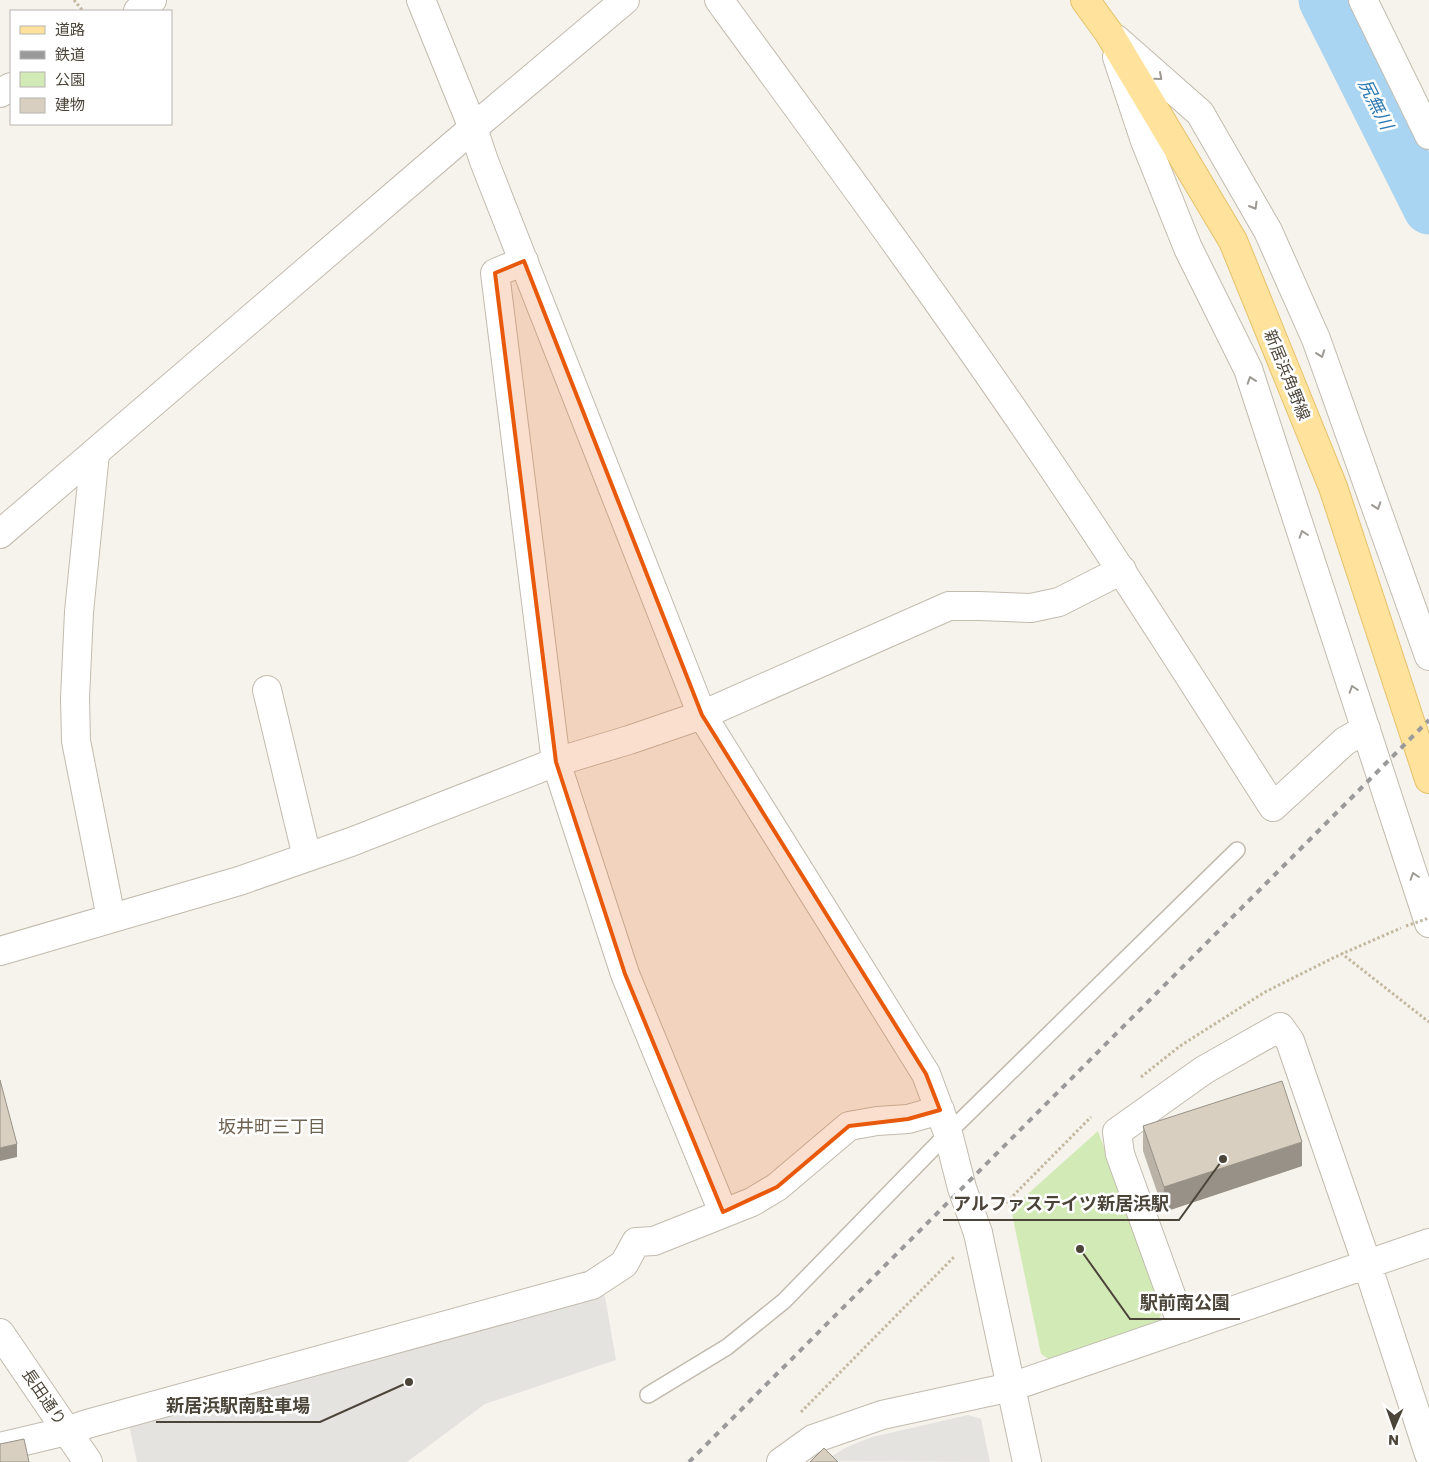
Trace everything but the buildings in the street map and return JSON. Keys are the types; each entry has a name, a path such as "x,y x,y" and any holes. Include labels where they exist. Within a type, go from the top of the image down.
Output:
{"main road":[{"name":"新居浜角野線","path":"1085,0 1109,33 1233,241 1333,487 1429,779"}],"street":[{"path":"139,10 152,0"},
{"path":"421,0 473,128 702,715 926,1074 944,1121 962,1188 978,1233 1027,1462"},
{"path":"0,534 625,0"},
{"path":"719,0 957,330 1122,570 1274,807 1345,741 1366,729"},
{"path":"1363,0 1429,135"},
{"path":"1109,33 1200,113 1268,231 1316,339 1429,656"},
{"path":"1109,33 1145,141 1188,248 1248,369 1366,729 1418,924"},
{"path":"524,261 495,273 556,762 625,974 723,1212"},
{"path":"95,453 79,612 75,707 76,741 111,918"},
{"path":"0,951 239,881 351,842 556,762 702,715 949,606 1031,608 1059,602 1122,570"},
{"path":"267,690 307,857"},
{"path":"1183,1328 1120,1154 1117,1132 1204,1070 1280,1027 1290,1041 1367,1264 1429,1454"},
{"path":"0,1447 67,1431 592,1285 624,1264 636,1242 654,1242 723,1212 752,1202 777,1187 849,1126 877,1121 908,1119 944,1121"},
{"path":"781,1462 813,1439 882,1415 1011,1388 1429,1243"},
{"name":"長田通り","path":"0,1333 88,1462"}],"lane":[{"path":"648,1395 727,1348 784,1301 944,1121 1237,850"}],"path":[{"path":"74,0 82,10"},
{"path":"1418,924 1429,918"},
{"path":"1342,954 1429,1022"},
{"path":"799,1414 949,1262"}],"highlighted area":[{"path":"524,261 702,715 926,1074 940,1110 908,1119 849,1126 777,1187 723,1212 625,974 556,762 495,273"}],"green space":[{"path":"1098,1131 1164,1310 1154,1327 1053,1362 1041,1354 1011,1209"}],"shaded area":[{"path":"604,1291 616,1360 485,1404 407,1462 137,1462 128,1420"},
{"path":"968,1415 981,1419 990,1462 824,1461 847,1447 872,1437"}],"waterway":[{"name":"尻無川","path":"1324,0 1429,209"}],"railway":[{"path":"689,1462 1429,720"}],"place":[{"name":"アルファステイツ新居浜駅","path":"1223,1159"},
{"name":"駅前南公園","path":"1080,1249"},
{"name":"新居浜駅南駐車場","path":"409,1382"}],"district":[{"name":"坂井町三丁目","path":"272,1126"}]}
